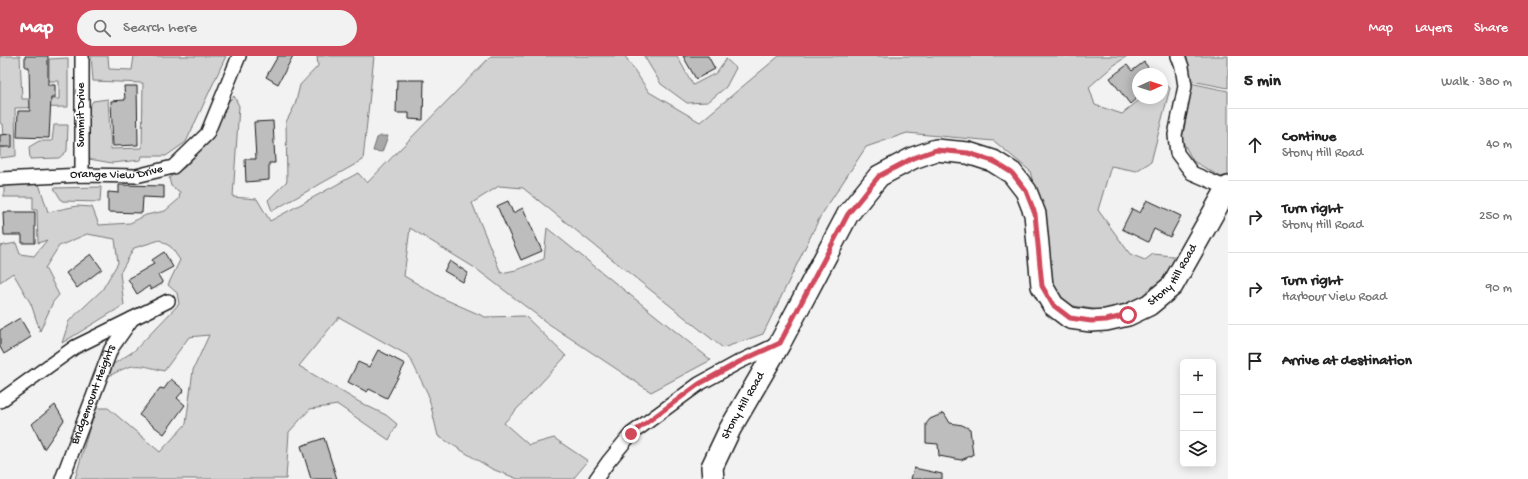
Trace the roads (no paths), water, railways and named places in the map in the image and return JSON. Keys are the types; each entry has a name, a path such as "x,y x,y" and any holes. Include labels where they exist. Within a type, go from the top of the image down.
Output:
{"main road":[{"name":"Stony Hill Road","path":"712,479 712,467 730,429 780,343 848,214 879,176 913,158 936,150 968,153 993,161 1012,173 1026,191 1035,214 1042,286 1053,305 1070,318 1091,321 1106,320 1128,315 1149,306 1172,286 1227,187"}],"street":[{"name":"Summit Drive","path":"82,56 82,175"},
{"name":"Orange View Drive","path":"0,179 82,175 136,176 173,167 207,134 239,56"},
{"path":"1178,56 1182,67 1185,86 1175,135 1177,153 1192,172 1227,187"},
{"name":"Bridgemount Heights","path":"0,401 75,347 168,301"},
{"name":"Bridgemount Heights","path":"62,479 111,349 135,316"},
{"path":"596,479 631,434 699,384 739,362 780,343"}]}
